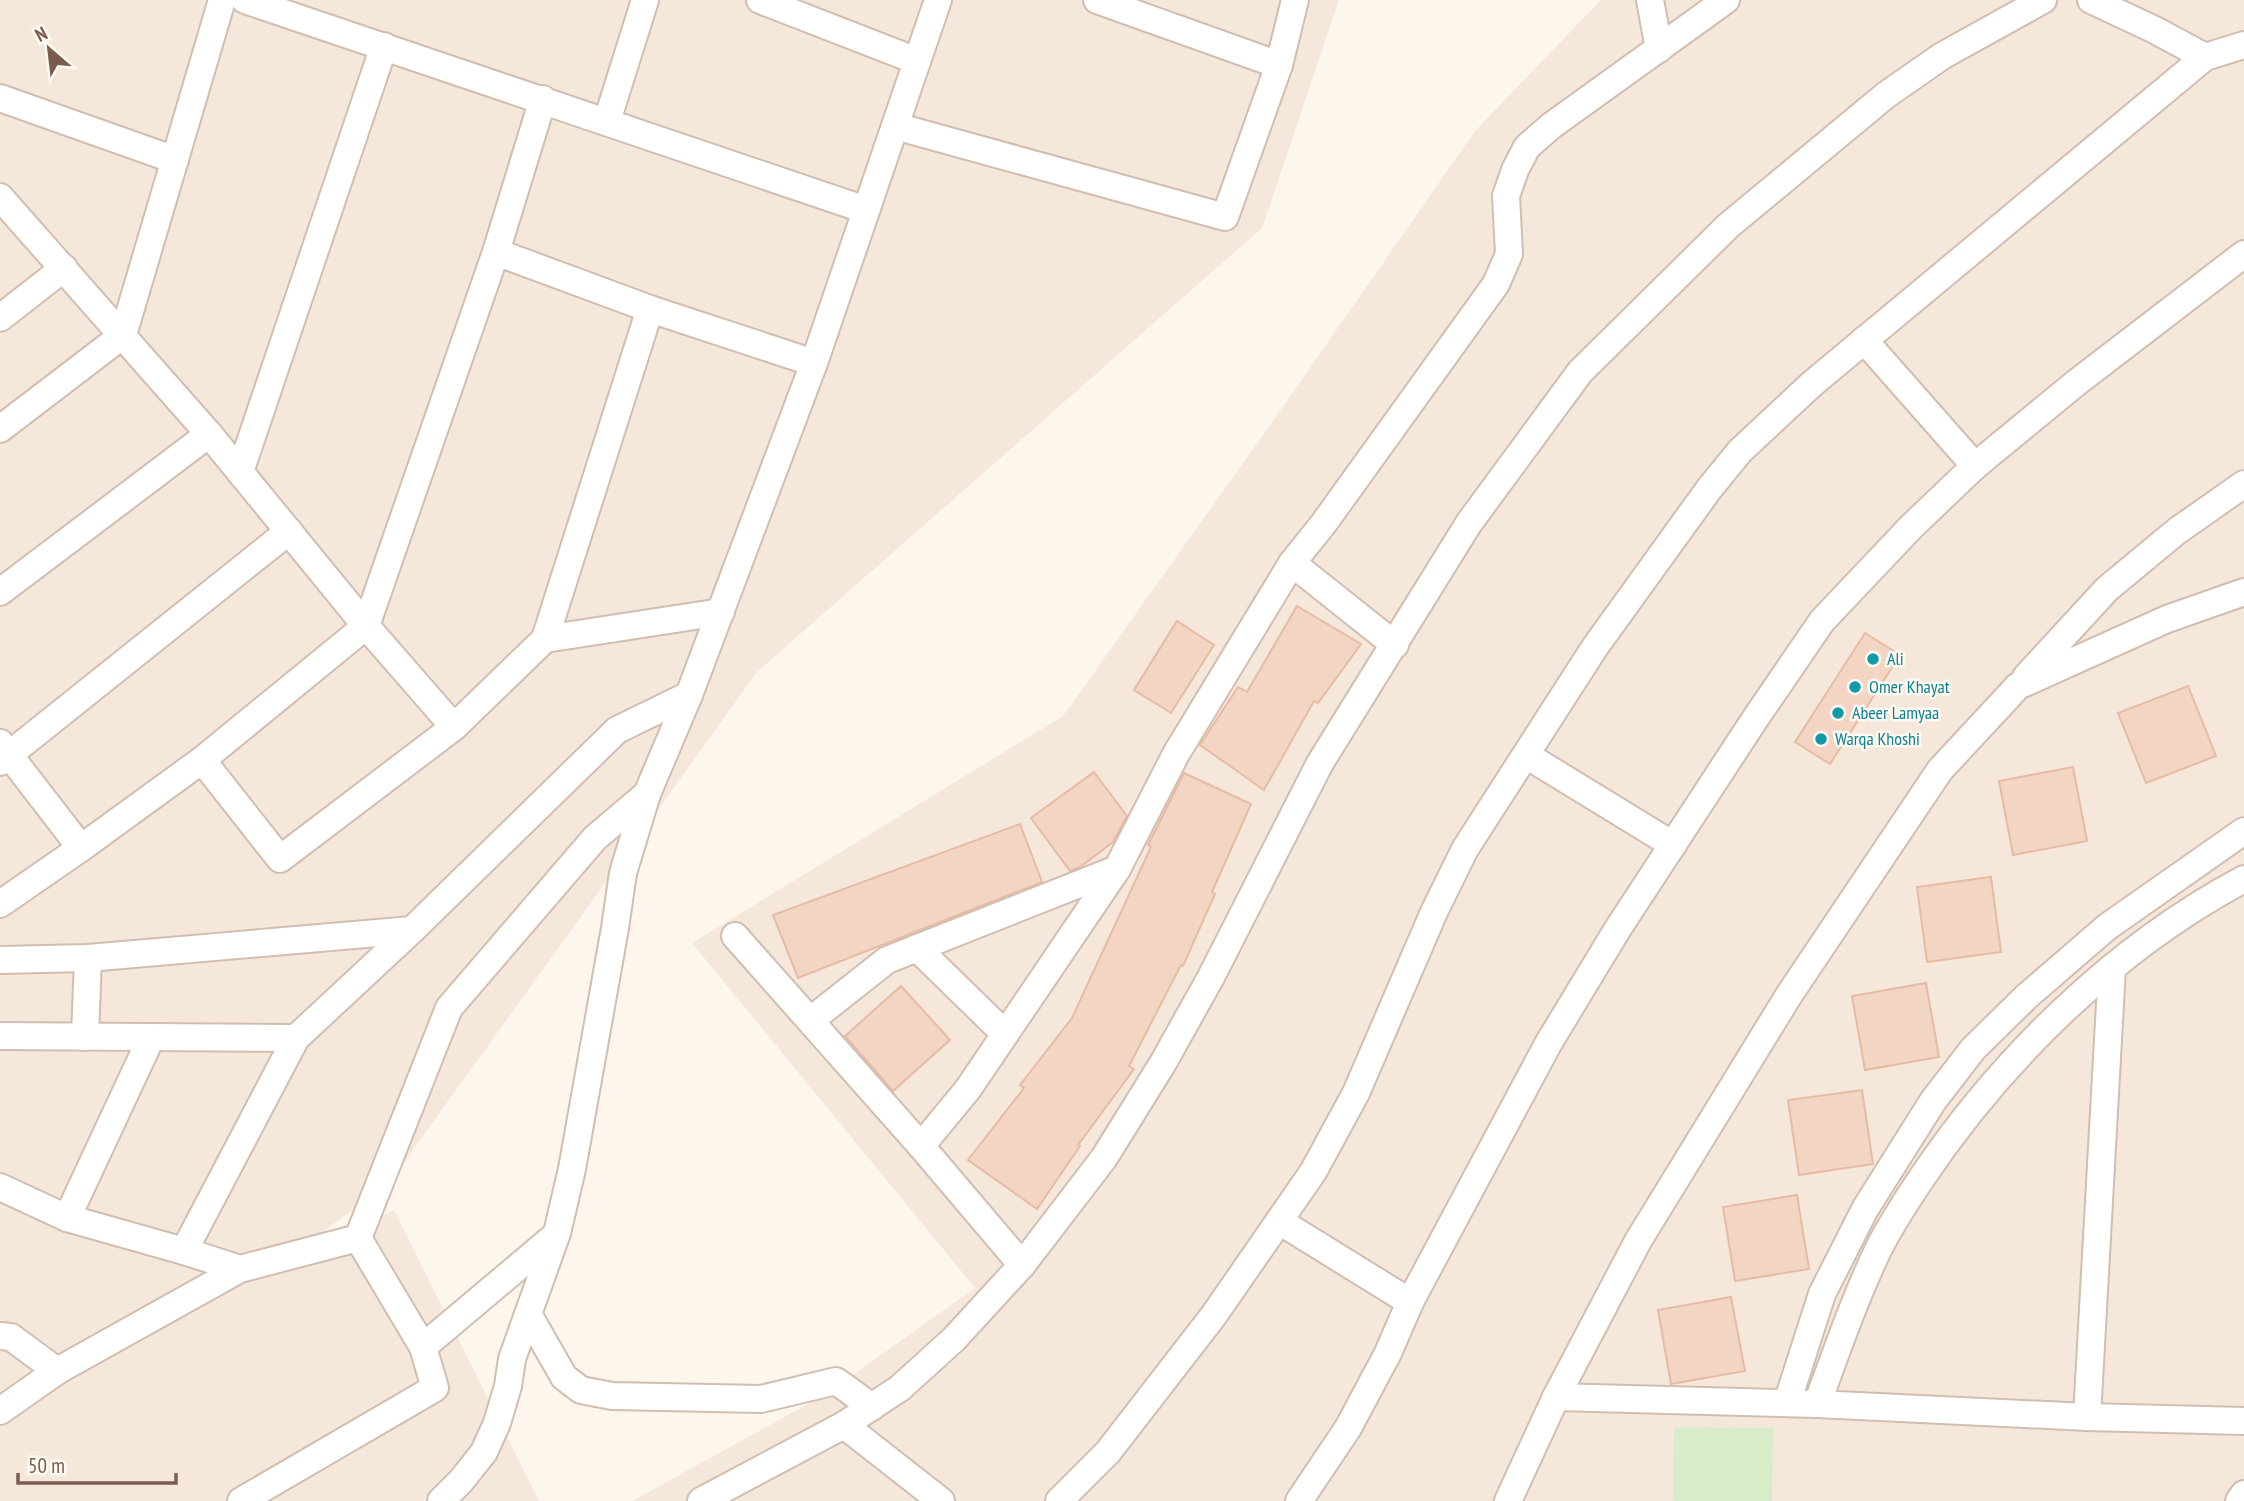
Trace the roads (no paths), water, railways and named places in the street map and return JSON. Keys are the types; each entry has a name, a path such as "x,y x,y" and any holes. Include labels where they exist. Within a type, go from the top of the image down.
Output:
{"street":[{"path":"0,429 123,335 222,0"},
{"path":"245,0 287,7 384,46 866,210"},
{"path":"607,121 645,0"},
{"path":"760,0 917,61"},
{"path":"441,1501 484,1452 497,1423 508,1386 512,1359 557,1233 572,1169 623,873 647,794 689,695 814,363 938,0"},
{"path":"1097,0 1279,65"},
{"path":"895,125 1225,217 1279,65 1295,0"},
{"path":"1650,0 1659,49"},
{"path":"921,1146 968,1088 1117,869 1177,754 1292,563 1324,523 1496,284 1509,254 1506,196 1527,147 1550,126 1726,0"},
{"path":"701,1501 844,1425 900,1388 954,1339 1022,1265 1104,1158 1163,1063 1211,977 1321,762 1469,523 1580,372 1728,226 1886,95 1942,56 2043,0"},
{"path":"2091,0 2205,57"},
{"path":"1059,1501 1108,1452 1214,1315 1313,1172 1356,1093 1434,912 1465,849 1595,646 1724,470 1740,451 1803,392 2205,57 2244,45"},
{"path":"240,472 384,46"},
{"path":"0,98 176,160"},
{"path":"0,904 202,760 366,626 496,252 543,99"},
{"path":"0,197 209,434 366,626 454,727"},
{"path":"496,252 650,309 814,363"},
{"path":"1299,1501 1348,1428 1388,1353 1410,1302 1548,1044 1673,845 1822,621 1911,527 1975,466 2076,383 2244,254"},
{"path":"0,317 64,268"},
{"path":"202,760 280,859 454,727 545,639 650,309"},
{"path":"1864,341 1975,466"},
{"path":"0,592 209,434"},
{"path":"1508,1501 1556,1397 1638,1241 1789,995 1940,770 2107,589 2177,531 2244,484"},
{"path":"81,848 3,753 289,531"},
{"path":"1292,563 1395,645"},
{"path":"2018,686 2167,619 2244,592"},
{"path":"545,639 721,612"},
{"path":"184,1251 296,1038 412,930 617,730 689,695"},
{"path":"1526,755 1673,845"},
{"path":"358,1238 449,1008 595,838 647,794"},
{"path":"1787,1403 1822,1294 1865,1209 1933,1101 1973,1049 2026,997 2107,927 2244,831"},
{"path":"811,1020 887,960 1117,869"},
{"path":"1817,1404 1861,1288 1881,1245 1943,1147 2009,1065 2112,968 2218,892 2244,879"},
{"path":"0,960 88,958 412,930"},
{"path":"735,936 921,1146 1022,1265"},
{"path":"917,947 1005,1034"},
{"path":"85,1037 88,958"},
{"path":"2087,1417 2112,968"},
{"path":"0,1036 296,1038"},
{"path":"67,1218 151,1038"},
{"path":"0,1187 67,1218 240,1269"},
{"path":"1279,1221 1410,1302"},
{"path":"423,1347 557,1233"},
{"path":"0,1411 57,1371 240,1269 358,1238"},
{"path":"241,1501 435,1388 423,1347 358,1238"},
{"path":"528,1314 564,1377 581,1391 612,1395 761,1399 836,1381 872,1406"},
{"path":"0,1336 10,1337 57,1371"},
{"path":"1556,1397 1817,1404 2244,1422"},
{"path":"844,1425 941,1501"},
{"path":"2239,1501 2244,1494"}],"place":[{"name":"Ali","path":"1873,659"},
{"name":"Omer Khayat","path":"1855,687"},
{"name":"Abeer Lamyaa","path":"1838,713"},
{"name":"Warqa Khoshi","path":"1821,739"}]}
